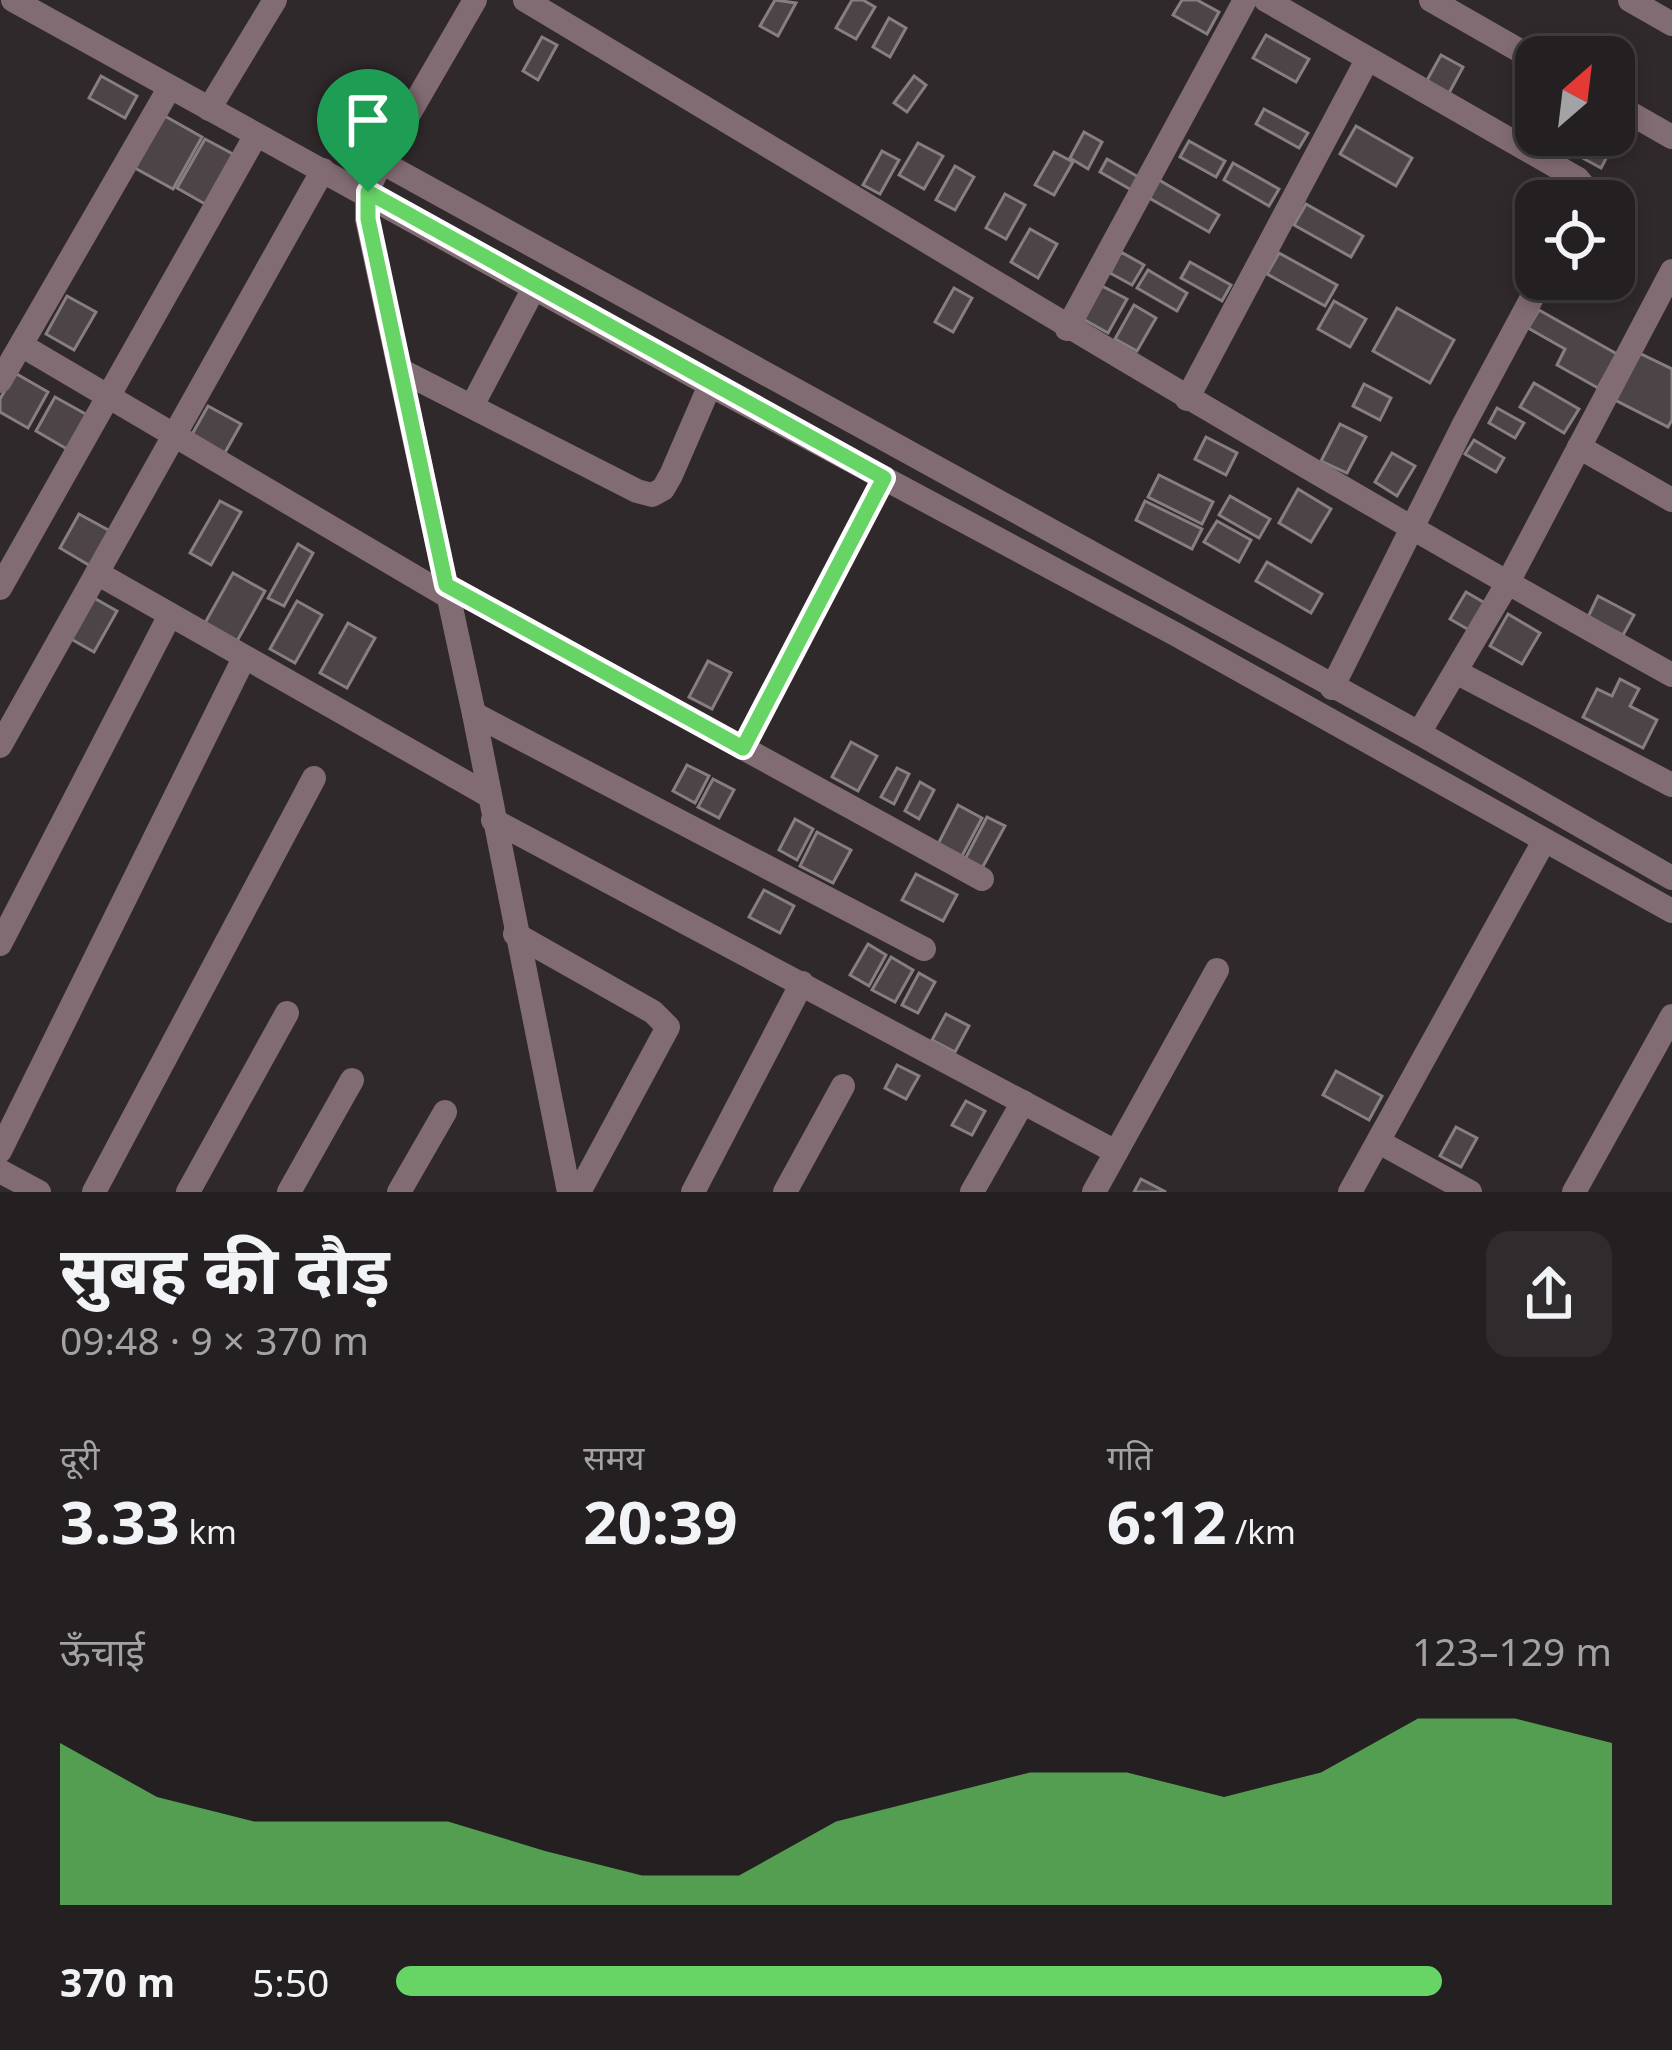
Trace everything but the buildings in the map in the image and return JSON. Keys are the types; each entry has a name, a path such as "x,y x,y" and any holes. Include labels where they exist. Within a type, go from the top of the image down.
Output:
{"street":[{"path":"13,0 710,385 1177,635 1672,911"},
{"path":"209,109 274,0"},
{"path":"475,0 381,162 368,192 368,219 474,715 568,1192"},
{"path":"525,0 1067,329 1672,675"},
{"path":"1067,329 1245,0"},
{"path":"1266,0 1579,180"},
{"path":"1431,0 1515,48"},
{"path":"1630,0 1672,24"},
{"path":"1187,399 1367,60"},
{"path":"0,381 170,87"},
{"path":"1635,116 1672,137"},
{"path":"0,589 256,135"},
{"path":"381,162 1419,733 1672,878"},
{"path":"0,746 323,170"},
{"path":"1419,733 1507,584 1672,272"},
{"path":"472,406 535,286"},
{"path":"1332,688 1531,300"},
{"path":"20,345 448,591 982,879"},
{"path":"400,370 652,495 663,490 671,476 710,385"},
{"path":"1579,447 1672,500"},
{"path":"743,748 884,478"},
{"path":"97,573 490,808 1116,1152"},
{"path":"0,944 170,615"},
{"path":"0,1151 244,658"},
{"path":"1456,672 1672,785"},
{"path":"474,715 924,950"},
{"path":"94,1192 314,778"},
{"path":"1351,1192 1544,841"},
{"path":"515,934 653,1012 668,1027 579,1192"},
{"path":"1094,1192 1216,970"},
{"path":"693,1192 802,983"},
{"path":"188,1192 287,1012"},
{"path":"1574,1192 1672,1016"},
{"path":"289,1192 352,1080"},
{"path":"785,1192 844,1086"},
{"path":"972,1192 1023,1102"},
{"path":"399,1192 445,1112"},
{"path":"1378,1142 1470,1192"},
{"path":"0,1171 39,1192"}],"route":[{"path":"368,192 884,478 743,748 446,585 368,219 368,192"}]}
